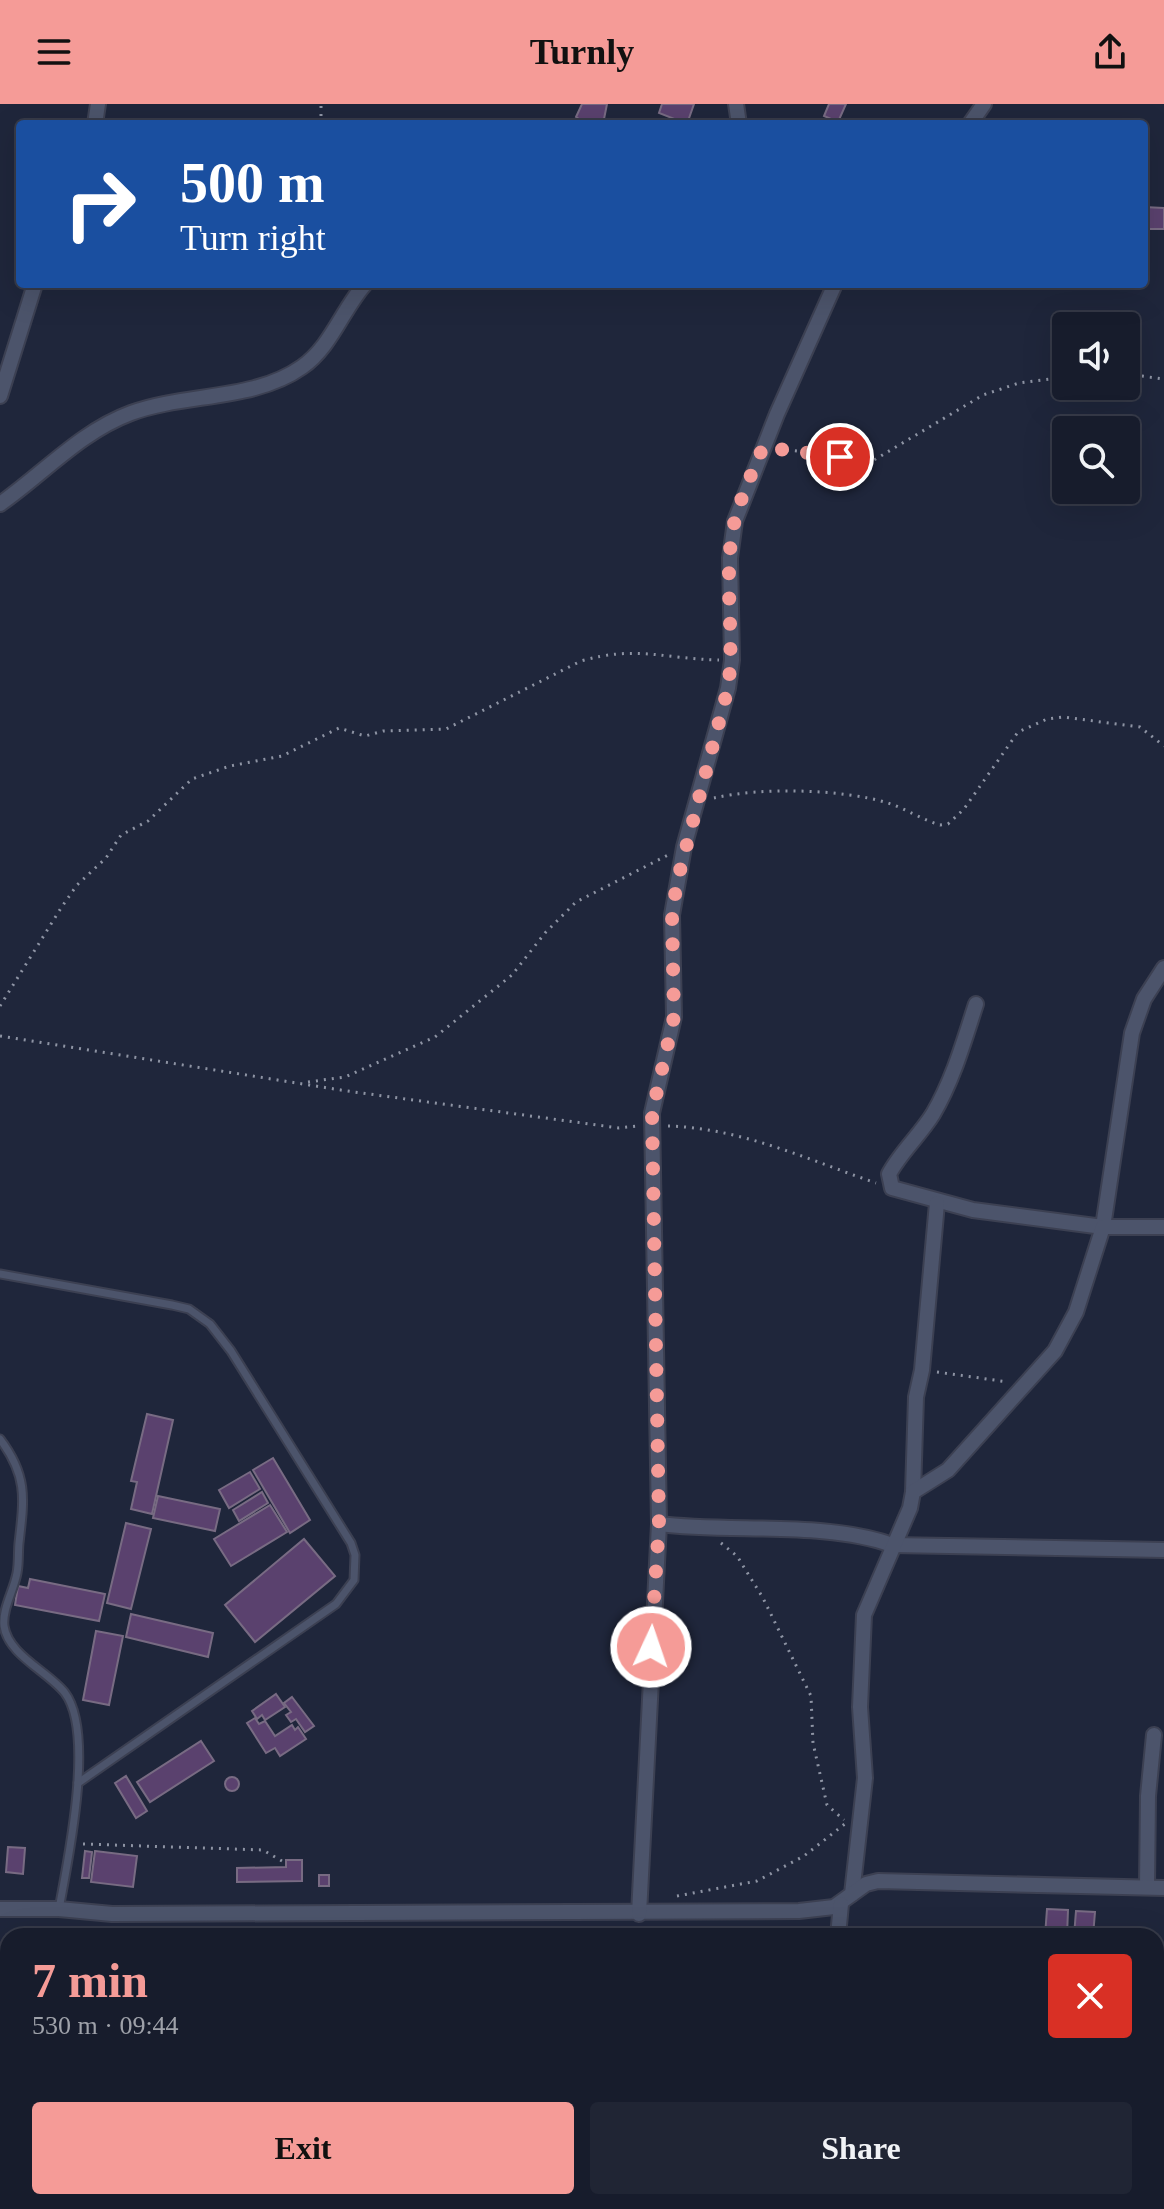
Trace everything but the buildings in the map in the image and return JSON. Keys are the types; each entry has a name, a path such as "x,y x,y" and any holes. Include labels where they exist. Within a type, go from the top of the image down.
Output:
{"street":[{"path":"0,396 34,288"},
{"path":"0,504 51,463 123,416 255,387 295,372 316,355 362,288"},
{"path":"639,1914 659,1524 653,1330 653,1098 674,1017 672,915 684,847 716,742 732,660 732,537 739,506 833,288"},
{"path":"913,1492 948,1470 1067,1333 1103,1227 1132,1033 1144,999 1164,968"},
{"path":"976,1004 948,1087 912,1145 893,1165 889,1174 892,1188 937,1203 1103,1227 1164,1227"},
{"path":"840,1928 862,1812 865,1778 860,1707 861,1646 871,1593 910,1508 913,1492 916,1397 922,1370 937,1203"},
{"path":"659,1524 702,1530 754,1528 870,1537 892,1545 1164,1550"},
{"path":"1147,1886 1148,1796 1154,1735"},
{"path":"0,1909 59,1909 112,1914 639,1914 824,1910 878,1881 1164,1888"}],"lane":[{"path":"0,1274 172,1305 203,1318 231,1351 339,1519 355,1555 352,1587 336,1604 78,1783"},
{"path":"0,1439 21,1473 23,1495 18,1568 5,1629 14,1645 68,1697 78,1744 78,1783 71,1844 59,1909"}],"path":[{"path":"1140,376 1164,379"},
{"path":"763,447 871,461 983,395 1019,383 1052,379"},
{"path":"0,1006 77,885 106,858 121,835 148,821 192,779 230,766 282,756 339,728 365,736 383,731 446,729 581,661 601,655 640,651 732,660"},
{"path":"695,803 729,794 766,791 843,795 890,804 940,825 948,824 964,809 1018,732 1047,719 1063,717 1143,728 1164,746"},
{"path":"304,1082 345,1077 435,1037 512,975 545,933 576,902 602,886 684,847"},
{"path":"0,1036 81,1051 162,1059 619,1128 653,1125 715,1130 892,1188"},
{"path":"922,1370 1024,1384"},
{"path":"702,1530 737,1556 782,1632 811,1696 813,1743 827,1805 847,1822"},
{"path":"671,1899 697,1889 757,1881 804,1856 862,1812"},
{"path":"71,1844 263,1850 282,1861"}],"route":[{"path":"651,1647 659,1524 653,1330 652,1113 674,1017 672,915 677,882 695,803 716,742 728,688 732,660 730,558 735,521 744,494 763,447 840,457"}]}
